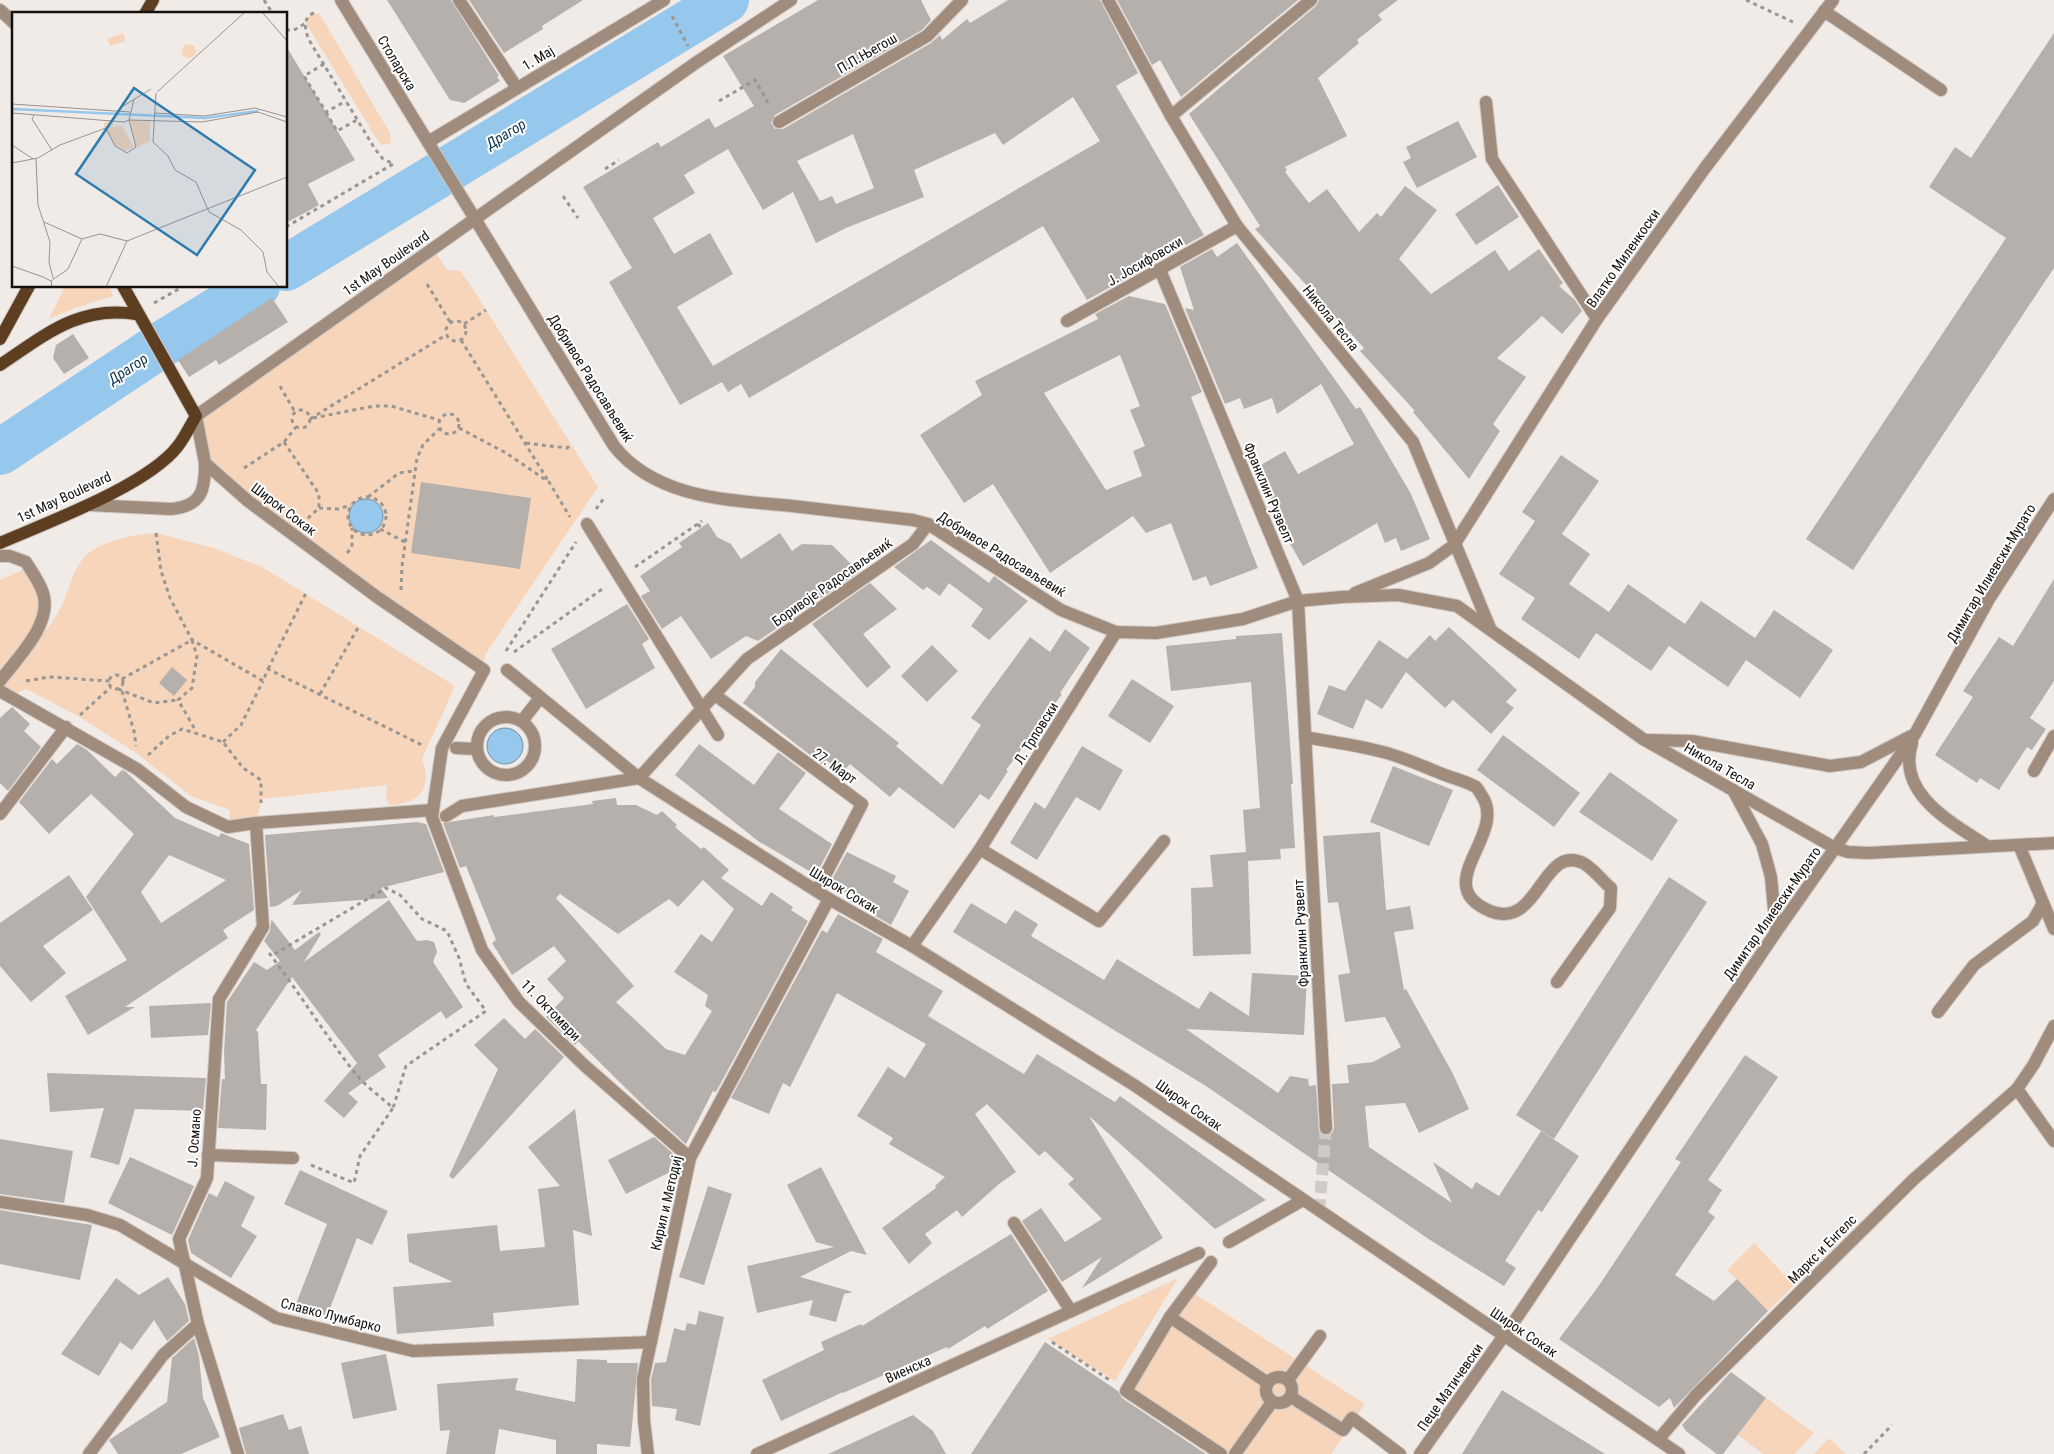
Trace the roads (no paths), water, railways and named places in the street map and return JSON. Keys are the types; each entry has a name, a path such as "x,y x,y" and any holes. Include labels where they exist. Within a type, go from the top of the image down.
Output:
{"main road":[{"path":"146,12 153,0"},
{"path":"0,339 28,288"},
{"path":"124,288 142,315 168,368 196,416"},
{"path":"0,365 56,329 85,316 97,312 119,311 142,315"},
{"name":"1st May Boulevard","path":"0,543 89,505 153,470 178,447 196,416"}],"street":[{"name":"Столарска","path":"341,0 461,196"},
{"path":"459,0 518,88"},
{"name":"1st May Boulevard","path":"196,416 697,62 791,0"},
{"name":"П.П.Његош","path":"780,122 927,36 962,0"},
{"name":"Никола Тесла","path":"1108,0 1171,116 1237,226 1413,442 1490,628 1644,740 1835,848 1858,853 2054,843"},
{"path":"1171,116 1311,0"},
{"name":"Влатко Миленкоски","path":"1454,544 1597,319 1705,168 1833,0"},
{"name":"1. Мај","path":"430,146 518,88 666,4"},
{"path":"0,10 12,21"},
{"path":"1824,11 1941,90"},
{"path":"1486,102 1492,159 1597,319"},
{"name":"Добривое Радосављевиќ","path":"461,196 614,446 627,462 651,478 702,496 759,504 913,520 928,524 1061,610 1116,632 1156,634 1243,619 1298,601 1398,595 1457,606 1490,628"},
{"name":"Ј. Јосифовски","path":"1067,321 1237,226"},
{"name":"Франклин Рузвелт","path":"1160,270 1298,601 1326,1128"},
{"path":"89,505 171,509 185,507 202,493 205,484 205,463 196,416"},
{"name":"Широк Сокак","path":"205,463 248,501 377,597 484,670 442,748 432,813"},
{"name":"Димитар Илиевски-Мурато","path":"1504,1336 1776,932 1916,734 1989,599 2054,499"},
{"name":"Боривоје Радосављевиќ","path":"639,778 748,658 912,544 928,524"},
{"path":"584,529 621,576 718,735"},
{"path":"1342,597 1429,563 1454,544"},
{"path":"0,556 10,556 26,562 43,594 45,608 42,624 0,681"},
{"name":"Л. Трповски","path":"912,946 980,850 1116,632"},
{"name":"Широк Сокак","path":"505,661 540,698 639,778 817,892 912,946 1134,1085 1679,1454"},
{"path":"0,690 137,769 186,807 228,827 256,823 432,813"},
{"name":"27. Март","path":"715,695 862,804 817,892"},
{"path":"522,721 540,698"},
{"path":"504,717 522,721 534,735 534,753 525,768 508,775 501,775 488,768 479,756 477,749 478,740 487,724 504,717"},
{"path":"0,814 66,727"},
{"path":"1644,740 1692,741 1830,766 1861,762 1916,734"},
{"path":"1916,734 1909,753 1908,769 1918,792 1953,824 1987,846"},
{"path":"2034,771 2054,736"},
{"path":"1305,737 1384,752 1476,787 1486,801 1489,816 1487,829 1466,872 1466,888 1472,898 1489,910 1504,915 1518,911 1530,900 1559,862 1568,860 1583,863 1611,888 1610,908 1557,982"},
{"path":"456,748 477,749"},
{"path":"508,775 511,798"},
{"path":"446,816 462,806 639,778"},
{"path":"1733,790 1762,844 1771,877 1776,932"},
{"name":"11. Октомври","path":"432,813 482,950 519,1002 584,1066 690,1158"},
{"name":"Ј. Османо","path":"238,1454 198,1324 186,1263 179,1239 207,1178 219,999 263,927 256,823"},
{"path":"980,850 1099,921 1164,841"},
{"path":"2019,845 2054,929"},
{"name":"Кирил и Методиј","path":"648,1454 644,1421 643,1379 690,1158 829,899"},
{"path":"1938,1012 1974,965 2033,921 2042,903"},
{"name":"Маркс и Енгелс","path":"1658,1440 1696,1395 1914,1179 2016,1088 2034,1064 2054,1026"},
{"path":"2016,1088 2054,1140"},
{"path":"208,1155 293,1158"},
{"path":"1230,1242 1303,1200"},
{"name":"Славко Лумбарко","path":"0,1202 87,1215 120,1225 276,1318 413,1351 651,1342"},
{"path":"1014,1223 1071,1311"},
{"name":"Виенска","path":"757,1454 1199,1253"},
{"path":"1212,1262 1170,1317 1126,1391 1221,1454"},
{"path":"1170,1317 1268,1383"},
{"path":"89,1454 163,1355 198,1324"},
{"path":"1288,1380 1320,1336"},
{"name":"Пеце Матичевски","path":"1420,1454 1504,1336"},
{"path":"1268,1383 1280,1377 1288,1380 1292,1388 1291,1397 1284,1402 1272,1402"},
{"path":"1268,1383 1266,1394 1272,1402"},
{"path":"1291,1397 1343,1430 1352,1418 1400,1454"},
{"path":"1236,1454 1272,1402"}],"water":[{"path":"366,499 378,504 383,516 378,528 366,533 354,528 349,516 354,504"},
{"path":"505,728 512,729 518,733 522,739 522,753 518,759 512,763 505,764 498,763 492,759 488,753 487,746 488,739 492,733 498,729"}],"waterway":[{"name":"Драгор","path":"288,267 726,0"},
{"name":"Драгор","path":"0,452 167,341 254,288"}],"tunnel":[{"path":"1319,1211 1326,1128"}]}
